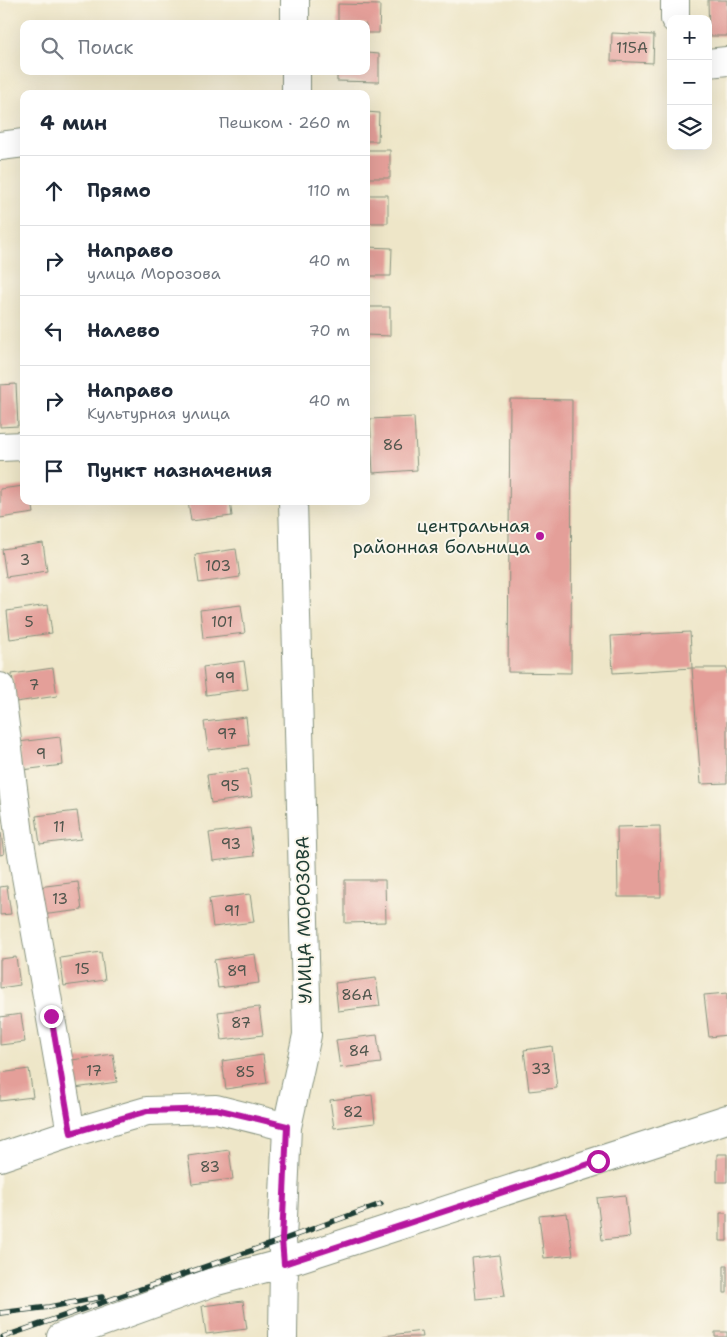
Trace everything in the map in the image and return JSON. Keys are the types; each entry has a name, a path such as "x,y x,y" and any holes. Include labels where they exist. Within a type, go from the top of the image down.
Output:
{"street":[{"path":"295,0 296,20"},
{"path":"675,0 675,15"},
{"path":"712,63 727,61"},
{"path":"296,75 296,90"},
{"path":"0,146 20,144"},
{"path":"0,447 20,446"},
{"name":"УЛИЦА МОРОЗОВА","path":"283,1337 284,1264 282,1240 287,1126 307,1035 294,505"},
{"path":"0,687 20,842 71,1133"},
{"path":"0,1158 71,1133 147,1111 216,1109 287,1126"},
{"path":"61,1337 213,1282 284,1264 727,1119"}],"building":[{"path":"708,0 727,0 727,36 712,36 712,15 708,15"},
{"path":"338,4 380,5 379,33 370,33 370,20 338,20"},
{"path":"612,33 654,35 653,63 611,61"},
{"path":"370,53 379,54 379,82 337,81 337,75 370,75"},
{"path":"370,112 379,113 378,141 370,141"},
{"path":"370,150 390,150 390,178 370,178"},
{"path":"370,195 388,195 388,223 370,223"},
{"path":"370,247 392,248 391,276 370,276"},
{"path":"370,307 390,307 390,336 370,335"},
{"path":"16,384 18,426 0,427 0,385"},
{"name":"центральная районная больница","path":"510,399 572,400 571,673 508,672"},
{"path":"414,417 417,470 373,473 370,419"},
{"path":"20,486 20,505 33,505 34,513 0,518 0,489"},
{"path":"189,505 231,505 232,516 191,521"},
{"path":"43,543 47,571 6,577 2,549"},
{"path":"236,549 240,577 199,583 195,555"},
{"path":"48,605 52,633 10,639 7,611"},
{"path":"241,605 245,633 203,638 200,610"},
{"path":"690,632 692,668 613,673 611,636"},
{"path":"244,661 248,689 206,695 203,667"},
{"path":"53,668 57,696 16,702 12,674"},
{"path":"692,668 727,668 727,783 701,784"},
{"path":"246,717 249,745 208,750 204,722"},
{"path":"60,737 63,765 22,770 18,742"},
{"path":"248,769 252,797 211,803 207,775"},
{"path":"77,811 81,839 40,844 36,816"},
{"path":"660,826 661,897 618,897 617,827"},
{"path":"250,828 254,856 213,861 209,833"},
{"path":"0,833 4,854 0,855"},
{"path":"345,880 385,880 386,922 345,923"},
{"path":"78,882 82,910 41,915 38,887"},
{"path":"7,886 11,914 0,915 0,887"},
{"path":"250,894 254,922 213,927 209,899"},
{"path":"101,952 105,980 64,986 60,958"},
{"path":"255,954 259,983 218,988 214,960"},
{"path":"16,957 20,985 0,988 0,959"},
{"path":"376,978 380,1006 338,1011 335,983"},
{"path":"727,993 727,1035 709,1037 704,995"},
{"path":"259,1007 263,1035 222,1040 218,1012"},
{"path":"21,1014 25,1042 0,1045 0,1017"},
{"path":"377,1035 381,1063 340,1068 336,1040"},
{"path":"552,1046 557,1088 529,1091 524,1050"},
{"path":"113,1054 117,1082 75,1088 72,1060"},
{"path":"263,1055 267,1083 226,1089 222,1061"},
{"path":"29,1069 33,1097 0,1101 0,1073"},
{"path":"372,1095 375,1123 334,1128 330,1100"},
{"path":"229,1150 233,1179 192,1184 188,1156"},
{"path":"717,1154 727,1154 727,1182 717,1182"},
{"path":"625,1195 630,1237 602,1240 597,1198"},
{"path":"567,1213 573,1255 544,1258 539,1216"},
{"path":"720,1213 727,1213 727,1241 720,1241"},
{"path":"499,1255 505,1296 476,1299 472,1258"},
{"path":"724,1265 727,1265 727,1293 724,1293"},
{"path":"243,1301 247,1329 206,1334 202,1306"},
{"path":"422,1331 423,1337 383,1337 383,1336"},
{"path":"715,1332 727,1332 727,1337 715,1337"}],"railway":[{"path":"3,1337 381,1204"},
{"path":"0,1313 49,1307 102,1297"}],"place":[{"name":"центральная районная больница","path":"540,536"}],"route":[{"path":"51,1016 71,1133 147,1111 216,1109 287,1126 282,1240 284,1264 598,1161"}]}
